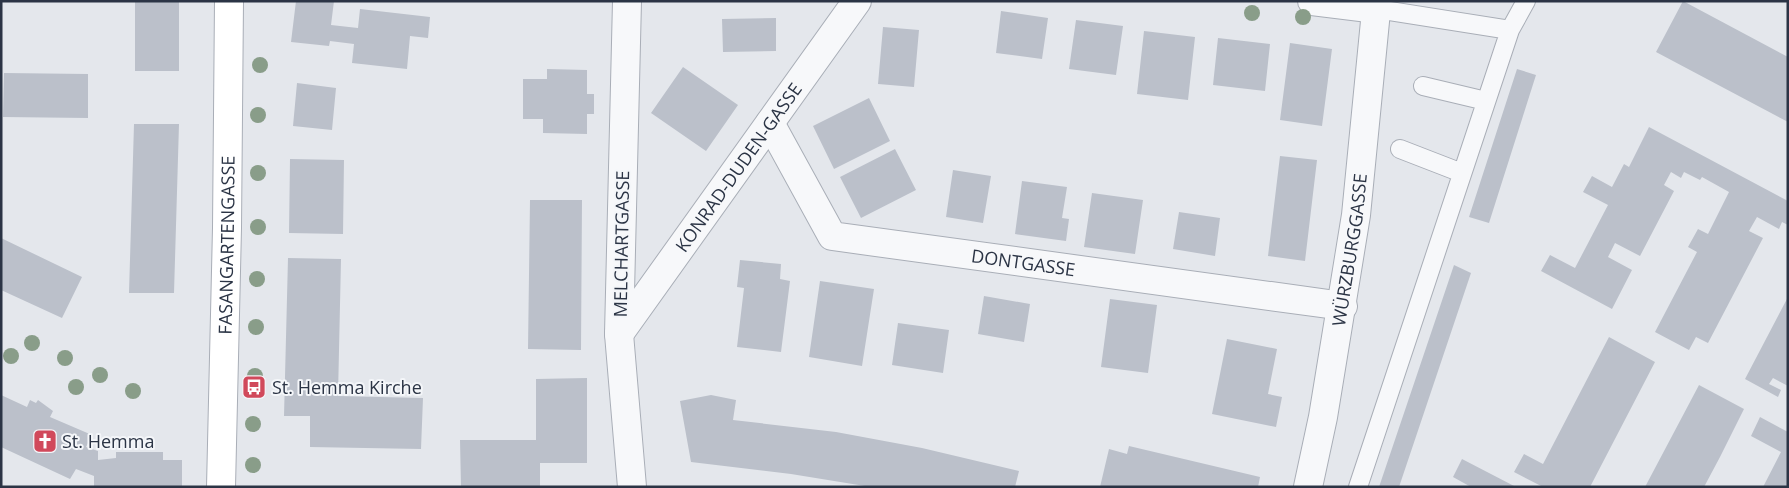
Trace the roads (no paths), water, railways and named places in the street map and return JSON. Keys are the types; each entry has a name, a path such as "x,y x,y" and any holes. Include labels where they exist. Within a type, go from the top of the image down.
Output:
{"main road":[{"name":"FASANGARTENGASSE","path":"221,487 227,228 229,1"}],"street":[{"name":"MELCHARTGASSE","path":"627,1 619,334 632,487"},
{"name":"KONRAD-DUDEN-GASSE","path":"619,334 856,1"},
{"path":"1312,1 1379,4"},
{"name":"WÜRZBURGGASSE","path":"1308,487 1324,417 1343,306 1356,215 1379,4"},
{"name":"DONTGASSE","path":"770,123 832,236 1343,306"}],"lane":[{"path":"1358,487 1510,30 1526,1"},
{"path":"1379,4 1510,30"},
{"path":"1424,86 1486,101"},
{"path":"1400,149 1462,173"}],"place":[{"name":"St. Hemma Kirche","path":"254,387"},
{"name":"St. Hemma","path":"45,441"}]}
